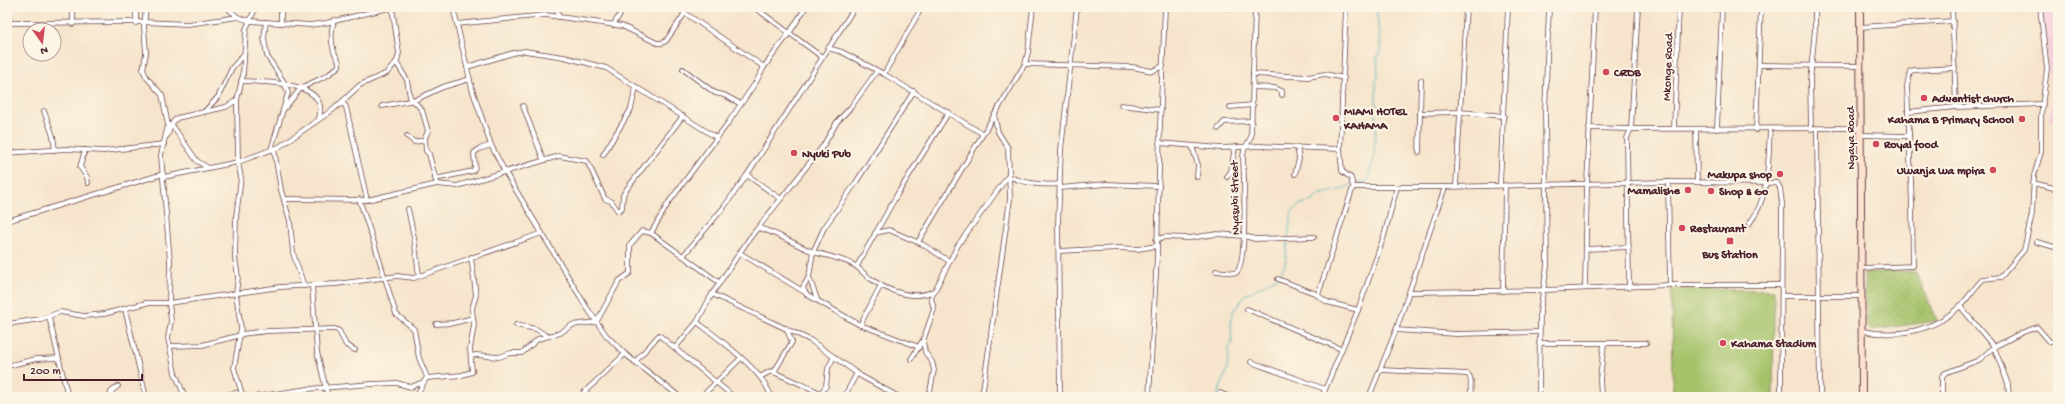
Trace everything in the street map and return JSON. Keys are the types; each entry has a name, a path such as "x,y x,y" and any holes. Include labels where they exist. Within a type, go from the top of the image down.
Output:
{"street":[{"path":"8,7 8,23 73,24 144,22 188,24 238,17"},
{"path":"73,7 73,24"},
{"path":"136,7 136,23"},
{"path":"146,7 144,22 146,53 143,70 147,78 162,95 168,125 161,155 164,176 170,261 168,304 171,321 168,338 177,378 185,397"},
{"path":"7,221 164,176 238,162 273,149 292,138 360,86 387,73 399,58 393,7 334,20 326,24 310,25 250,21 238,17 226,7"},
{"path":"243,395 234,368 241,335 236,294 238,277 235,258 236,217 241,178 238,162 237,100 245,52 246,29 256,7"},
{"path":"254,13 260,7"},
{"path":"281,7 281,22"},
{"path":"366,7 366,13"},
{"path":"454,7 470,79 491,145 505,172 606,335 625,354 680,397"},
{"path":"556,7 559,17"},
{"path":"613,25 625,7"},
{"path":"676,7 764,67"},
{"path":"756,7 822,57"},
{"path":"651,233 669,202 685,183 741,104 764,67 790,32 806,7"},
{"path":"683,256 724,208 748,175 855,7"},
{"path":"884,74 922,7"},
{"path":"918,242 1025,64 1033,7"},
{"path":"1060,397 1059,251 1061,150 1077,7"},
{"path":"1122,396 1149,397 1155,297 1159,143 1165,7"},
{"name":"Nyasubi Street","path":"1216,271 1236,273 1239,271 1242,262 1244,236 1243,157 1246,146 1251,137 1255,7"},
{"path":"1318,295 1353,187 1351,178 1342,171 1340,149 1346,7"},
{"path":"1456,186 1466,7"},
{"path":"1503,291 1502,185 1508,7"},
{"path":"1539,397 1540,311 1546,266 1544,184 1549,7"},
{"path":"1585,288 1587,184 1595,7"},
{"path":"1629,288 1627,138 1631,129 1638,7"},
{"name":"Mkonge Road","path":"1674,128 1679,7"},
{"path":"1687,7 1722,8 1717,129"},
{"path":"1756,130 1761,7"},
{"path":"1811,129 1810,81 1815,7"},
{"name":"Ngaya Road","path":"1860,7 1862,397"},
{"path":"1952,7 1956,107"},
{"path":"1862,331 1895,334 1934,325 1960,306 1982,281 2001,277 2024,250 2032,214 2033,183 2041,152 2043,104 2047,69 2040,7"},
{"path":"457,24 541,15 628,28 657,43 662,44 666,41 685,13"},
{"path":"280,114 302,88 332,73 339,66 339,60 334,52 332,36 334,20"},
{"path":"1860,27 1953,20"},
{"path":"266,22 264,38 268,56 286,86 287,97 280,114 273,149 290,221 293,253 304,286"},
{"path":"828,48 842,52 884,74 983,134"},
{"path":"467,67 513,53 525,51 564,57 606,68 717,138"},
{"path":"204,112 218,97 232,68 241,59 245,52"},
{"path":"396,62 407,80 410,97 422,110 427,129 425,140 426,151 429,154 437,184"},
{"path":"1025,64 1138,67 1152,71 1163,66"},
{"path":"1759,65 1860,66"},
{"path":"1861,268 1913,266 1906,86 1910,71 1955,68"},
{"path":"683,69 715,93 724,95 741,104"},
{"path":"676,348 697,322 712,294 740,253 823,146 837,122 852,107 877,71"},
{"path":"1253,74 1308,77 1325,74 1344,78"},
{"path":"382,106 413,100 443,87 470,79"},
{"path":"1419,152 1421,80"},
{"path":"241,81 302,88 318,101 320,106 319,118"},
{"path":"603,155 631,109 636,87"},
{"path":"1253,87 1279,88 1282,91 1282,95"},
{"path":"806,294 803,286 809,277 813,252 824,228 855,184 914,91"},
{"path":"164,144 174,120 180,117 226,107 237,100"},
{"path":"337,105 344,104 346,107 367,200"},
{"path":"1908,112 1956,107 2043,104"},
{"path":"1121,105 1161,110"},
{"path":"1230,108 1253,105"},
{"path":"523,106 543,159"},
{"path":"44,111 53,136 55,150"},
{"path":"857,266 875,233 949,112"},
{"path":"1420,113 1460,112 1504,116"},
{"path":"284,199 367,200 437,184 457,186 543,159 562,155 586,160 604,199 611,201 618,211 622,208 623,195 683,116"},
{"path":"982,397 1009,219 1010,199 1008,148 998,132 994,116"},
{"path":"1218,129 1224,122 1252,121"},
{"path":"172,125 197,161 207,168"},
{"path":"1589,128 1756,130 1861,128"},
{"path":"1696,129 1697,182"},
{"path":"1749,224 1755,217 1767,183 1770,129"},
{"path":"1817,129 1820,397"},
{"path":"1861,135 1909,136"},
{"path":"407,136 414,142 425,140"},
{"path":"1159,143 1192,146 1340,149"},
{"path":"7,153 55,150 108,150 164,144"},
{"path":"436,179 474,170 474,153 479,149 491,145"},
{"path":"1192,146 1198,165 1197,177"},
{"path":"1227,177 1231,171 1235,147"},
{"path":"1295,174 1299,159 1297,147"},
{"path":"85,150 80,167 87,177 88,184"},
{"path":"454,175 457,186"},
{"path":"748,175 781,199"},
{"path":"1008,176 1022,182 1038,185 1060,186 1106,184 1158,186"},
{"path":"911,359 924,340 934,309 931,298 933,291 958,245 1008,176"},
{"path":"1353,187 1446,187 1627,182 1777,183 1782,196 1781,397"},
{"path":"1668,182 1670,285"},
{"path":"2033,183 2058,189"},
{"path":"1322,397 1358,310 1384,236 1397,187"},
{"path":"1369,397 1381,370 1410,292 1446,187"},
{"path":"359,199 396,314 400,319 409,324 416,333 420,358 426,378 419,391 418,397"},
{"path":"408,208 414,237 419,276"},
{"path":"759,228 770,231 813,252 857,266 870,279 881,285 910,295 923,296 933,291"},
{"path":"875,233 889,230 918,242 949,261"},
{"path":"597,322 619,281 631,272 630,245 640,232 646,231 651,233 720,283"},
{"path":"7,324 49,317 60,312 84,316 104,314 154,302 168,304 280,287 336,284 396,276 414,278 542,233"},
{"path":"1156,240 1164,237 1189,238 1212,234 1244,236 1255,239 1314,237"},
{"path":"2037,242 2058,248"},
{"path":"1059,251 1118,248 1138,249 1156,246"},
{"path":"1586,249 1629,247"},
{"path":"740,253 806,294 860,325 919,347"},
{"path":"426,378 470,374 472,372 472,309 476,290 471,257"},
{"path":"809,277 817,300"},
{"path":"1278,279 1318,295 1327,302 1358,310"},
{"path":"312,285 317,352 328,397"},
{"path":"860,325 881,285"},
{"path":"1410,292 1629,288 1670,285 1781,285"},
{"path":"712,294 810,340 857,373 899,397"},
{"path":"1782,296 1861,296"},
{"path":"1960,306 1994,347 2008,384 2009,397"},
{"path":"124,309 146,397"},
{"path":"1247,310 1341,349"},
{"path":"49,317 68,397"},
{"path":"436,324 453,323 473,318"},
{"path":"471,356 499,357 511,353 522,353 538,339 560,333 572,325 597,322"},
{"path":"697,322 741,358 767,384 771,397"},
{"path":"516,325 536,330 547,336"},
{"path":"774,372 792,342 786,328"},
{"path":"1942,397 1942,376 1983,358 1994,347 2033,328 2040,328 2050,342 2058,342"},
{"path":"170,346 202,345 241,335 268,331 337,330 346,345 355,350"},
{"path":"1396,330 1456,334 1539,332"},
{"path":"635,362 658,335 676,348 734,397"},
{"path":"924,340 925,352 934,370 929,397"},
{"path":"1539,343 1646,344"},
{"path":"1601,397 1600,379 1604,344"},
{"path":"579,397 625,354"},
{"path":"821,393 826,386 828,368 834,356"},
{"path":"7,366 36,359 59,358"},
{"path":"701,397 741,358"},
{"path":"1251,362 1325,389"},
{"path":"1381,370 1468,374 1471,379 1470,390 1472,397"},
{"path":"760,377 769,371 774,372 830,397"},
{"path":"844,397 857,373"},
{"path":"254,397 326,388 385,383 396,383 411,387 424,382"},
{"path":"110,397 111,392 118,386"},
{"path":"214,397 236,393 249,397"},
{"path":"1220,393 1230,397"}],"shaded area":[{"path":"2042,7 2058,7 2058,122 2050,121 2052,104"}],"green space":[{"path":"1915,271 1937,319 1936,321 1872,330 1867,326 1864,272"},
{"name":"Kahama Stadium","path":"1672,289 1774,290 1773,397 1673,397"}],"waterway":[{"path":"1354,182 1367,182 1373,162 1376,131 1376,81 1378,77 1377,57 1381,51 1376,7"},
{"path":"1288,237 1292,211 1301,204 1313,201 1318,195 1343,189 1351,184"},
{"path":"1217,397 1227,370 1229,348 1232,343 1231,320 1234,308 1237,307 1245,295 1278,277 1285,265 1288,240"}],"place":[{"name":"CRDB","path":"1606,72"},
{"name":"Adventist church","path":"1924,98"},
{"name":"MIAMI HOTEL KAHAMA","path":"1336,118"},
{"name":"Kahama B Primary School","path":"2022,119"},
{"name":"Royal food","path":"1876,144"},
{"name":"Nyuki Pub","path":"794,153"},
{"name":"Uwanja wa mpira","path":"1993,170"},
{"name":"Makupa shop","path":"1780,174"},
{"name":"Mamalishe","path":"1688,190"},
{"name":"Shop & Go","path":"1711,191"},
{"name":"Restaurant","path":"1682,228"},
{"name":"Bus Station","path":"1730,241"},
{"name":"Kahama Stadium","path":"1723,343"}]}
